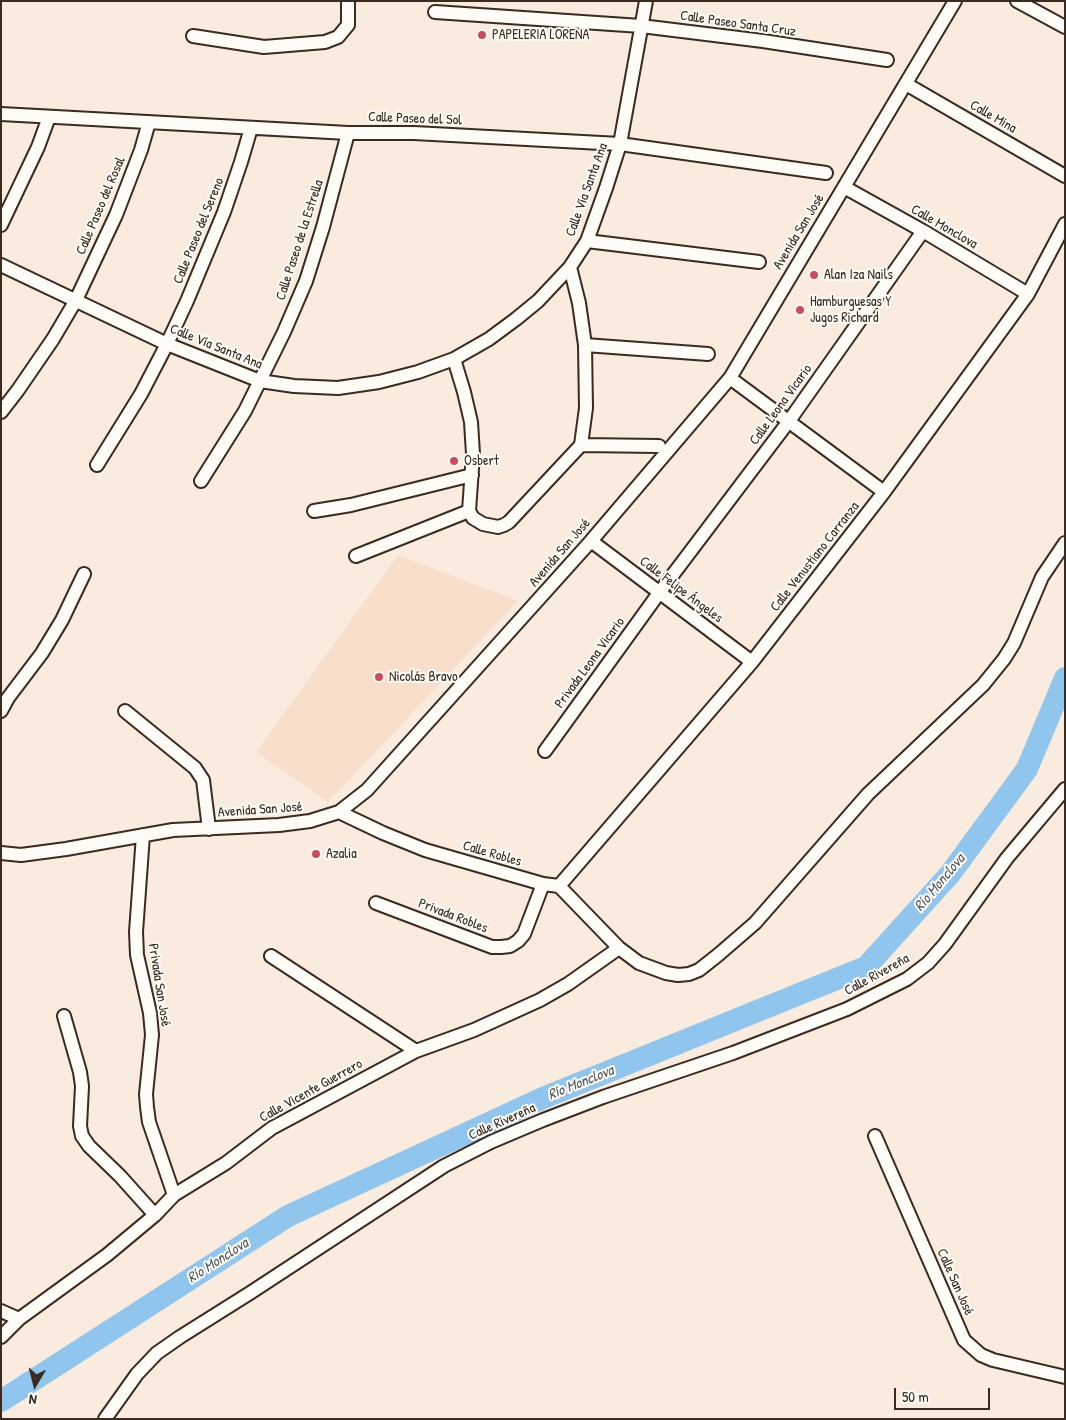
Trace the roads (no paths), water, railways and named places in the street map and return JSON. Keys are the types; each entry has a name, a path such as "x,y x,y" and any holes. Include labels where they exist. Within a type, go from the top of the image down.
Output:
{"street":[{"path":"193,36 264,47 325,42 338,37 348,26 348,1"},
{"name":"Calle Vía Santa Ana","path":"1,265 167,344 260,381 294,386 338,388 379,382 418,372 454,359 489,339 538,300 570,267 587,241 620,144 646,1"},
{"name":"Avenida San José","path":"1,853 21,855 66,849 173,830 279,825 310,821 339,812 367,790 592,541 730,378 955,1"},
{"path":"1017,1 1065,27"},
{"name":"Calle Paseo Santa Cruz","path":"435,12 642,26 887,60"},
{"name":"Calle Mina","path":"906,84 1065,176"},
{"name":"Calle Paseo del Sol","path":"1,114 348,133 414,133 620,144 826,173"},
{"path":"1,225 38,147 48,117"},
{"name":"Calle Paseo del Rosal","path":"1,412 53,339 76,300 116,216 141,150 149,122"},
{"name":"Calle Paseo del Sereno","path":"97,466 141,394 167,344 208,253 241,162 251,128"},
{"name":"Calle Paseo de la Estrella","path":"201,481 245,411 306,281 323,227 348,133"},
{"name":"Calle Monclova","path":"844,187 1028,294"},
{"name":"Calle Venustiano Carranza","path":"559,886 752,662 884,492 1028,294 1065,224"},
{"name":"Calle Leona Vicario","path":"659,593 789,422 923,232"},
{"path":"587,241 759,262"},
{"path":"454,359 471,422 473,454 469,511 476,520 498,527 509,522 581,445 586,408 585,345 579,304 570,267"},
{"path":"585,345 708,354"},
{"path":"730,378 884,492"},
{"path":"581,445 659,446"},
{"path":"314,511 351,505 472,475"},
{"path":"356,556 469,511"},
{"name":"Calle Felipe Ángeles","path":"592,541 752,662"},
{"path":"559,886 619,948 639,963 652,969 678,975 689,974 699,970 755,923 868,794 983,685 1014,643 1042,577 1065,543"},
{"path":"1,711 8,698 42,653 62,620 84,574"},
{"name":"Privada Leona Vicario","path":"545,751 659,593"},
{"path":"125,711 195,768 203,780 209,829"},
{"name":"Calle Rivereña","path":"105,1419 137,1374 157,1353 444,1166 491,1142 543,1120 603,1097 760,1043 847,1009 907,979 928,963 945,944 1007,858 1065,789"},
{"name":"Calle Robles","path":"339,812 425,850 542,884 559,886"},
{"name":"Privada San José","path":"143,835 136,932 137,955 150,1013 152,1035 146,1094 147,1107 149,1122 174,1195"},
{"name":"Privada Robles","path":"376,903 492,947 510,946 524,934 542,884"},
{"name":"Calle Vicente Guerrero","path":"1,1336 19,1319 107,1255 155,1215 174,1195 226,1163 284,1121 416,1051 474,1030 540,1000 568,984 619,948"},
{"path":"271,956 416,1051"},
{"path":"64,1016 80,1072 82,1086 80,1126 82,1136 89,1146 120,1176 155,1215"},
{"name":"Calle San José","path":"875,1136 964,1340 981,1355 993,1360 1065,1377"},
{"path":"1,1311 19,1319"}],"waterway":[{"name":"Río Monclova","path":"1,1401 288,1216 543,1098 866,967 950,874 1027,769 1065,678"}],"place":[{"name":"PAPELERIA LORENA","path":"482,35"},
{"name":"Alan Iza Nails","path":"814,275"},
{"name":"Hamburguesas Y Jugos Richard","path":"800,310"},
{"name":"Osbert","path":"454,461"},
{"name":"Nicolás Bravo","path":"379,677"},
{"name":"Azalia","path":"316,854"}]}
